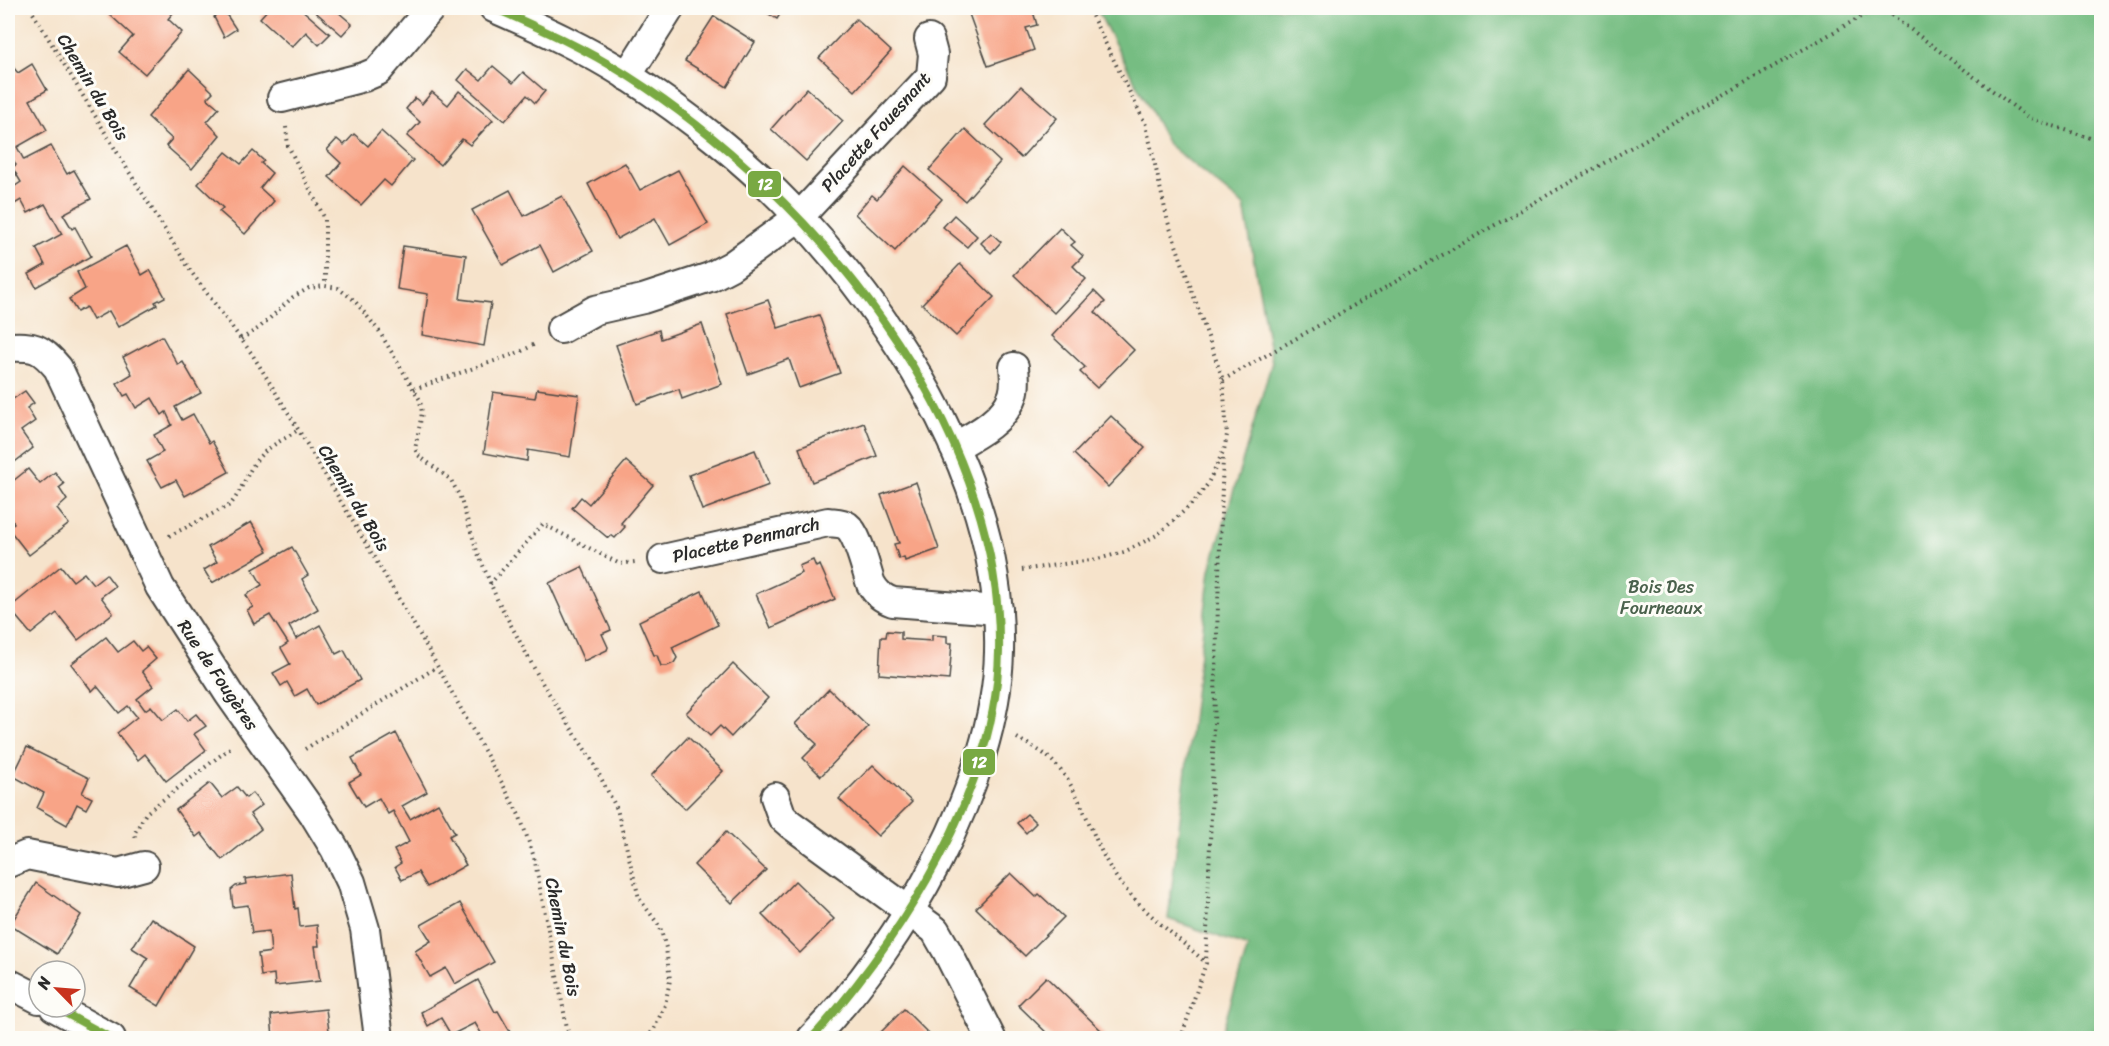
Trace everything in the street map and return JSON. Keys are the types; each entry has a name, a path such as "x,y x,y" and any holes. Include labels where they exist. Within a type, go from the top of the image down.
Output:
{"street":[{"path":"282,98 364,77 378,71 431,8"},
{"path":"494,8 563,39 627,76 684,115 767,185 800,217 862,293 905,356 954,447 981,521 990,553 998,610 999,654 993,707 985,741 963,804 940,856 909,910 860,983 812,1038"},
{"path":"627,76 670,8"},
{"name":"Placette Fouesnant","path":"561,330 595,310 710,277 731,266 800,217 931,76 933,54 929,39"},
{"name":"Rue de Fougères","path":"8,347 30,346 41,350 58,368 160,587 184,627 318,822 351,882 365,929 379,1038"},
{"path":"954,447 980,433 1007,406 1014,394 1014,367"},
{"name":"Placette Penmarch","path":"663,559 828,522 838,523 853,532 871,584 883,598 893,602 998,610"},
{"path":"775,797 782,817 790,824 935,930 991,1038"},
{"path":"8,863 27,855 118,873 144,866"},
{"path":"8,983 27,993"},
{"path":"76,1019 111,1038"}],"path":[{"name":"Chemin du Bois","path":"30,8 192,273 252,354 437,667 502,783 520,818 534,857 569,1038"},
{"path":"1088,8 1146,125 1168,222 1223,380 1227,435 1224,450 1206,963 1181,1038"},
{"path":"1223,380 1876,8"},
{"path":"1882,8 2029,118 2102,142"},
{"path":"282,98 288,146 325,219 325,286"},
{"path":"241,339 259,328 293,297 309,288 325,286 338,288 354,300 379,331 414,389 420,400 422,413 416,449 418,455 451,480 460,497 490,584 541,681 591,759 617,809 639,898 660,927 666,948 670,980 665,1005 654,1029 646,1038"},
{"path":"414,389 520,352 561,330"},
{"path":"141,550 230,505 256,460 298,430"},
{"path":"1021,570 1098,559 1142,544 1157,535 1193,503 1207,486 1224,450"},
{"path":"490,584 543,524 620,564 663,559"},
{"path":"279,765 437,667"},
{"path":"144,866 134,834 146,813 254,729"},
{"path":"1014,736 1048,757 1074,792 1111,870 1137,900 1206,963"}],"green space":[{"name":"Bois Des Fourneaux","path":"1096,8 2101,8 2101,1038 1220,1038 1248,947 1168,919 1210,570 1272,362 1244,206 1168,144"}],"building":[{"path":"115,8 177,8 168,19 182,32 145,74 119,52 133,36 109,14"},
{"path":"222,8 236,29 224,37 214,17"},
{"path":"269,8 300,8 330,34 319,45 306,32 292,47 260,18"},
{"path":"311,8 340,8 337,11 352,24 342,35"},
{"path":"759,8 784,8 777,19"},
{"path":"980,8 1032,8 1037,25 1026,28 1034,50 988,66 969,14"},
{"path":"714,16 755,42 727,87 685,61"},
{"path":"856,19 891,51 855,91 819,58"},
{"path":"8,61 18,73 32,64 47,90 30,100 47,130 17,147 24,160 51,146 67,174 74,170 91,199 63,214 72,229 75,227 91,256 36,287 29,274 45,265 36,248 62,234 45,204 28,213 21,200 13,205 8,196 8,191 21,182 12,167 16,165 8,150"},
{"path":"493,66 513,83 523,72 545,91 535,103 527,95 505,121 458,80 467,69 481,80"},
{"path":"189,69 213,92 207,98 219,108 207,122 220,135 192,169 166,146 172,139 148,117"},
{"path":"1021,86 1057,118 1021,158 985,125"},
{"path":"807,88 843,121 806,161 771,129"},
{"path":"459,91 493,120 470,145 462,139 440,165 407,136 420,122 406,109 415,98 422,104 432,92 448,105"},
{"path":"965,129 1000,162 965,201 929,170"},
{"path":"381,131 413,160 391,186 384,180 361,205 329,177 341,163 327,150 337,139 344,145 354,134 368,146"},
{"path":"253,151 272,173 260,188 274,201 245,234 219,211 223,208 198,184 226,152 241,164"},
{"path":"625,163 640,190 678,170 708,224 670,245 655,218 617,239 588,184"},
{"path":"905,166 942,199 895,251 855,214 872,195 877,199"},
{"path":"510,190 524,216 562,196 593,251 554,272 540,245 503,265 472,210"},
{"path":"954,215 977,236 967,247 943,227"},
{"path":"1060,228 1075,242 1071,245 1083,256 1073,266 1086,279 1054,313 1014,275"},
{"path":"991,233 1001,242 991,253 981,243"},
{"path":"126,246 142,275 150,270 165,297 155,302 157,305 118,327 109,311 93,320 86,307 77,312 69,299 85,289 77,272"},
{"path":"403,246 466,255 460,299 491,303 484,346 422,335 428,294 397,289"},
{"path":"960,264 994,297 956,336 922,304"},
{"path":"1094,291 1105,302 1095,312 1134,350 1097,388 1080,372 1085,367 1052,336"},
{"path":"768,300 778,328 819,315 840,373 799,388 789,359 748,374 727,314"},
{"path":"702,324 722,384 682,399 679,389 637,404 616,345 659,330 661,339"},
{"path":"162,336 178,365 183,362 201,393 175,407 182,420 193,414 209,443 212,441 229,472 185,496 176,480 162,487 147,461 163,452 154,435 172,425 166,412 162,415 152,398 136,408 128,394 124,396 117,383 132,374 123,357"},
{"path":"537,389 579,395 570,457 528,450 527,461 484,453 493,392 535,398"},
{"path":"25,391 34,403 27,408 35,421 21,431 33,448 8,467 8,392 13,399"},
{"path":"1111,416 1145,448 1108,487 1074,454"},
{"path":"864,423 877,456 812,482 799,448"},
{"path":"755,450 769,485 702,510 689,475"},
{"path":"626,461 653,485 621,523 625,527 615,538 611,535 608,538 572,508 581,497 589,504"},
{"path":"28,469 40,484 55,472 64,484 59,488 67,500 57,509 69,524 29,555 8,528 14,523 8,515 8,485"},
{"path":"916,482 939,549 905,561 904,557 899,559 894,544 899,543 881,495"},
{"path":"251,522 268,551 212,583 204,570 217,562 208,547"},
{"path":"292,547 308,575 302,579 318,609 289,626 296,639 320,625 336,654 344,650 360,680 316,705 307,689 295,696 287,682 281,686 273,673 290,664 281,648 288,643 270,615 254,624 247,610 253,607 246,595 262,585 253,569"},
{"path":"813,560 816,567 820,565 835,599 771,628 756,594 802,573 799,566"},
{"path":"61,566 73,581 84,573 93,584 106,574 115,586 101,597 113,613 78,640 57,613 31,634 9,608"},
{"path":"582,567 611,630 602,634 608,647 607,650 584,661 549,583"},
{"path":"702,591 718,625 672,647 677,658 674,663 661,666 639,621"},
{"path":"887,631 901,632 901,639 932,641 932,635 947,636 947,643 952,643 949,680 879,674 881,637 886,637"},
{"path":"106,637 118,652 133,641 141,651 146,647 156,659 142,671 153,686 137,699 145,710 151,706 163,720 178,709 187,721 196,714 206,726 194,734 206,750 166,781 145,754 138,760 117,733 137,717 128,706 119,713 97,686 92,691 71,664"},
{"path":"733,664 768,698 731,737 720,726 710,736 686,713"},
{"path":"829,689 868,727 821,776 803,758 817,744 795,724"},
{"path":"396,733 427,792 402,806 410,819 438,803 455,833 449,836 466,865 427,887 418,872 402,880 395,867 401,863 394,850 409,842 393,811 388,814 379,798 364,807 349,782 361,775 352,758"},
{"path":"688,737 723,771 685,809 651,776"},
{"path":"27,747 89,778 82,793 92,798 86,809 77,804 67,825 37,808 44,793 13,776"},
{"path":"873,765 912,802 878,836 839,799"},
{"path":"210,783 222,798 237,787 246,798 252,793 262,805 250,814 261,829 222,860 201,833 196,837 176,810"},
{"path":"1027,814 1036,823 1026,833 1017,823"},
{"path":"726,832 766,870 732,903 694,865"},
{"path":"291,873 295,909 298,908 300,927 317,925 319,946 315,946 320,981 275,986 274,974 261,976 258,954 271,952 269,931 252,933 248,905 233,907 231,890 236,886 246,884 245,879"},
{"path":"1011,873 1036,897 1039,894 1064,917 1025,956 976,908"},
{"path":"795,881 834,919 800,953 762,915"},
{"path":"36,883 81,915 57,954 10,925"},
{"path":"460,903 494,962 455,984 446,968 430,977 415,951 431,941 421,925"},
{"path":"151,918 194,946 159,1006 130,988 148,958 132,948"},
{"path":"1046,977 1105,1034 1100,1038 1052,1038 1018,1005"},
{"path":"478,980 495,1012 498,1011 510,1032 497,1038 484,1038 475,1023 451,1035 441,1018 428,1026 421,1012"},
{"path":"326,1009 330,1038 273,1038 271,1015"},
{"path":"904,1009 933,1038 875,1038"}],"transit line":[{"name":"12","path":"494,8 562,39 628,76 697,125 764,183 827,249 884,322 932,400 969,482 992,566 999,652 994,704 981,757 962,809 938,859 910,908 879,955 812,1038"},
{"name":"12","path":"76,1019 111,1038"}]}
